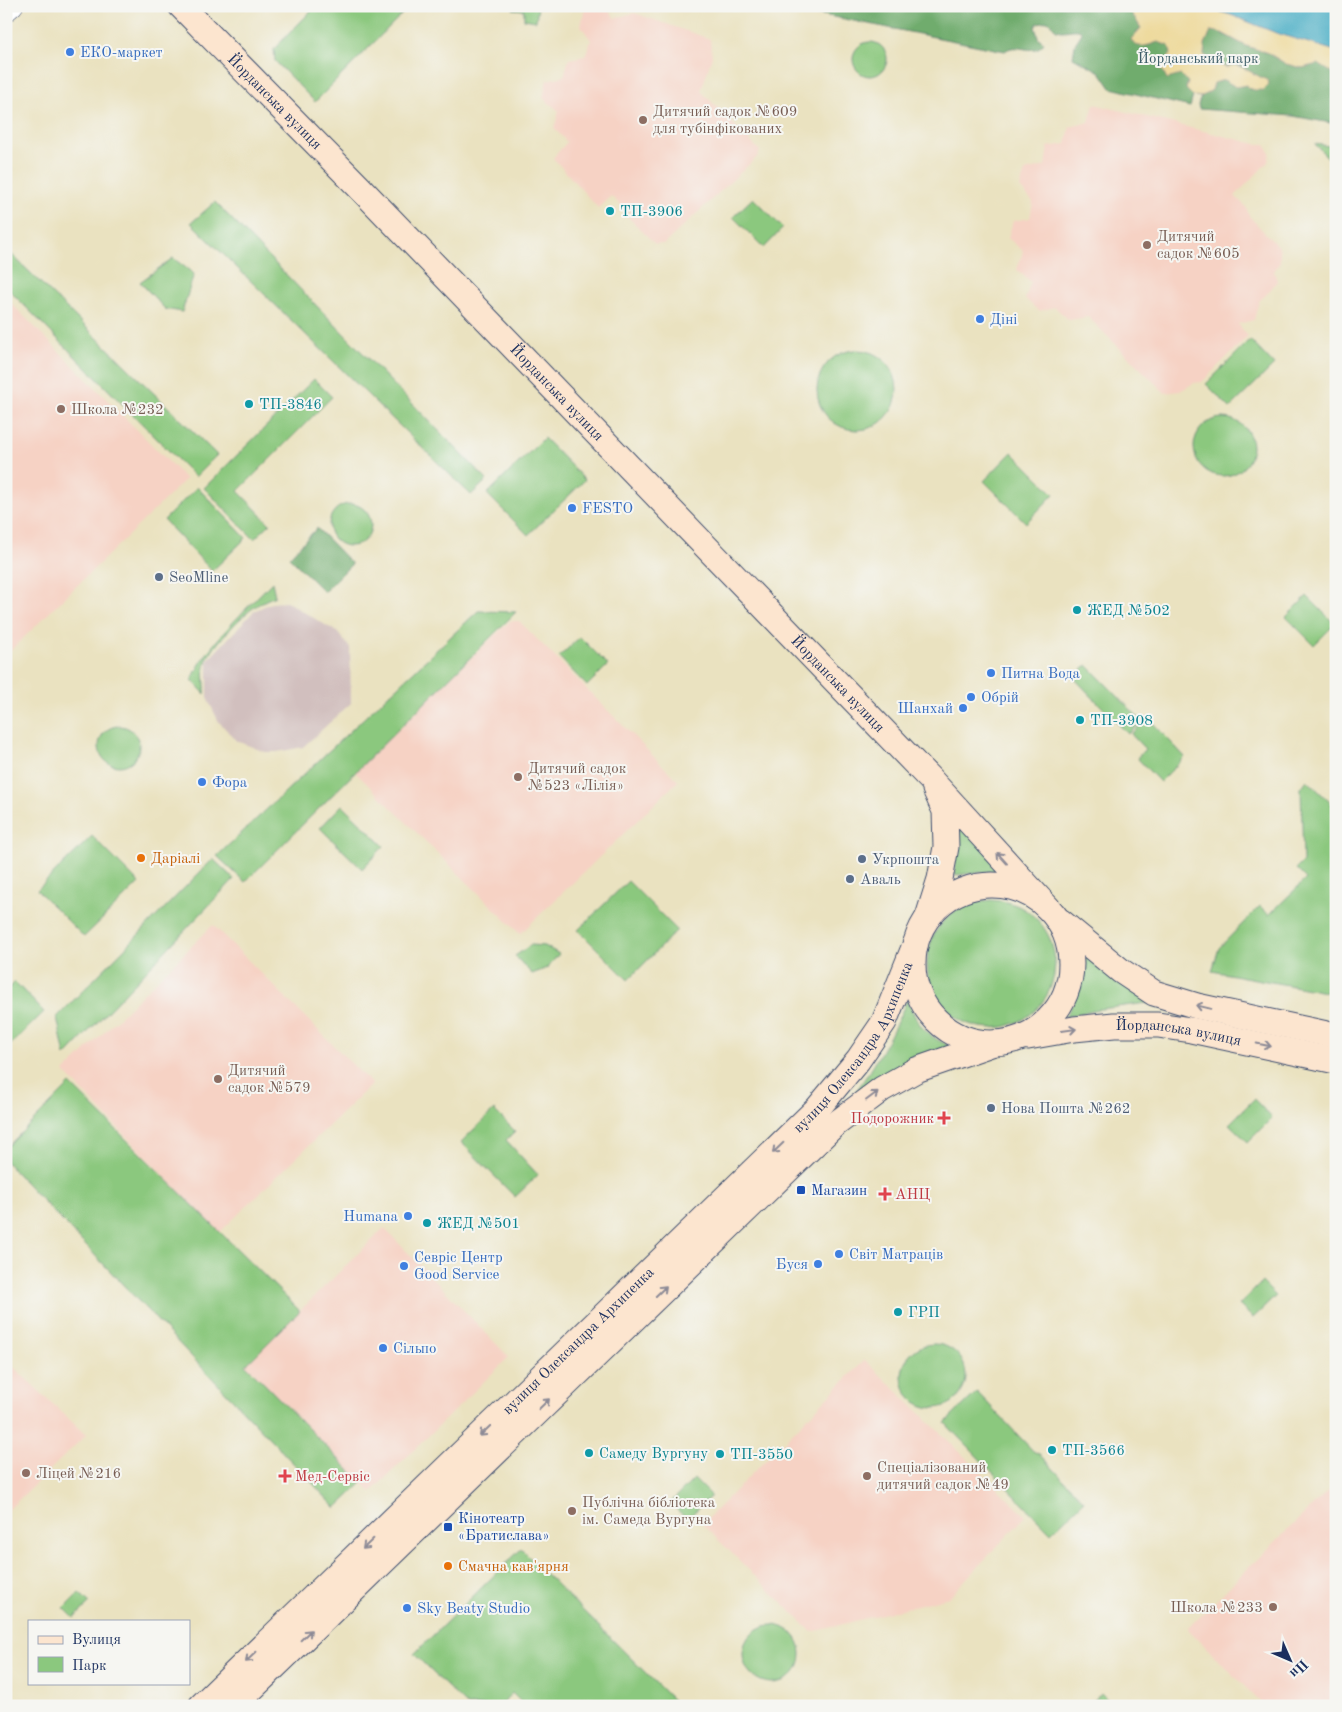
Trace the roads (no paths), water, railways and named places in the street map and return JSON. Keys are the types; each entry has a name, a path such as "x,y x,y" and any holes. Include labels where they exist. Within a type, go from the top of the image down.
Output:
{"main road":[{"name":"Йорданська вулиця","path":"181,6 360,188 931,780 1051,913 1121,971 1154,994 1197,1006 1336,1036"},
{"name":"Йорданська вулиця","path":"927,919 940,879 946,847 945,811 931,780"},
{"path":"998,886 1024,892 1051,913 1064,932 1069,947 1070,979 1065,994 1052,1014 1035,1031 1007,1042 982,1043 958,1036 930,1014 918,993 913,969 915,945 927,919 936,909 952,896 971,888 998,886"},
{"name":"вулиця Олександра Архипенка","path":"200,1706 818,1108 858,1060 884,1022 915,945"},
{"name":"Йорданська вулиця","path":"1021,1038 1074,1029 1158,1025 1192,1030 1336,1061"},
{"name":"вулиця Олександра Архипенка","path":"234,1706 833,1126 882,1089 916,1070 994,1043"}],"street":[{"path":"6,13 14,6"}],"water":[{"path":"1202,6 1336,6 1336,51 1279,34"}],"place":[{"name":"ЕКО-маркет","path":"70,52"},
{"name":"Дитячий садок №609 для тубінфікованих","path":"643,120"},
{"name":"ТП-3906","path":"610,211"},
{"name":"Дитячий садок №605","path":"1147,245"},
{"name":"Діні","path":"980,319"},
{"name":"ТП-3846","path":"249,404"},
{"name":"Школа №232","path":"61,409"},
{"name":"FESTO","path":"572,508"},
{"name":"SeoMline","path":"159,577"},
{"name":"ЖЕД №502","path":"1077,610"},
{"name":"Питна Вода","path":"991,673"},
{"name":"Обрій","path":"971,697"},
{"name":"Шанхай","path":"963,708"},
{"name":"ТП-3908","path":"1080,720"},
{"name":"Дитячий садок №523 «Лілія»","path":"518,777"},
{"name":"Фора","path":"202,782"},
{"name":"Даріалі","path":"141,858"},
{"name":"Укрпошта","path":"862,859"},
{"name":"Аваль","path":"850,879"},
{"name":"Дитячий садок №579","path":"218,1079"},
{"name":"Нова Пошта №262","path":"991,1108"},
{"name":"Подорожник","path":"944,1118"},
{"name":"Магазин","path":"801,1190"},
{"name":"АНЦ","path":"885,1194"},
{"name":"Humana","path":"408,1216"},
{"name":"ЖЕД №501","path":"427,1223"},
{"name":"Світ Матраців","path":"839,1254"},
{"name":"Буся","path":"818,1264"},
{"name":"Севрiс Центр Good Service","path":"404,1266"},
{"name":"ГРП","path":"898,1312"},
{"name":"Сільпо","path":"383,1348"},
{"name":"ТП-3566","path":"1052,1450"},
{"name":"Самеду Вургуну","path":"589,1453"},
{"name":"ТП-3550","path":"720,1454"},
{"name":"Ліцей №216","path":"26,1473"},
{"name":"Мед-Сервіс","path":"285,1476"},
{"name":"Спеціалізований дитячий садок №49","path":"867,1476"},
{"name":"Публічна бібліотека ім. Самеда Вургуна","path":"572,1511"},
{"name":"Кінотеатр «Братислава»","path":"448,1527"},
{"name":"Смачна кав'ярня","path":"448,1566"},
{"name":"Школа №233","path":"1273,1607"},
{"name":"Sky Beaty Studio","path":"407,1608"}],"park label":[{"name":"Йорданський парк","path":"1198,58"}]}
